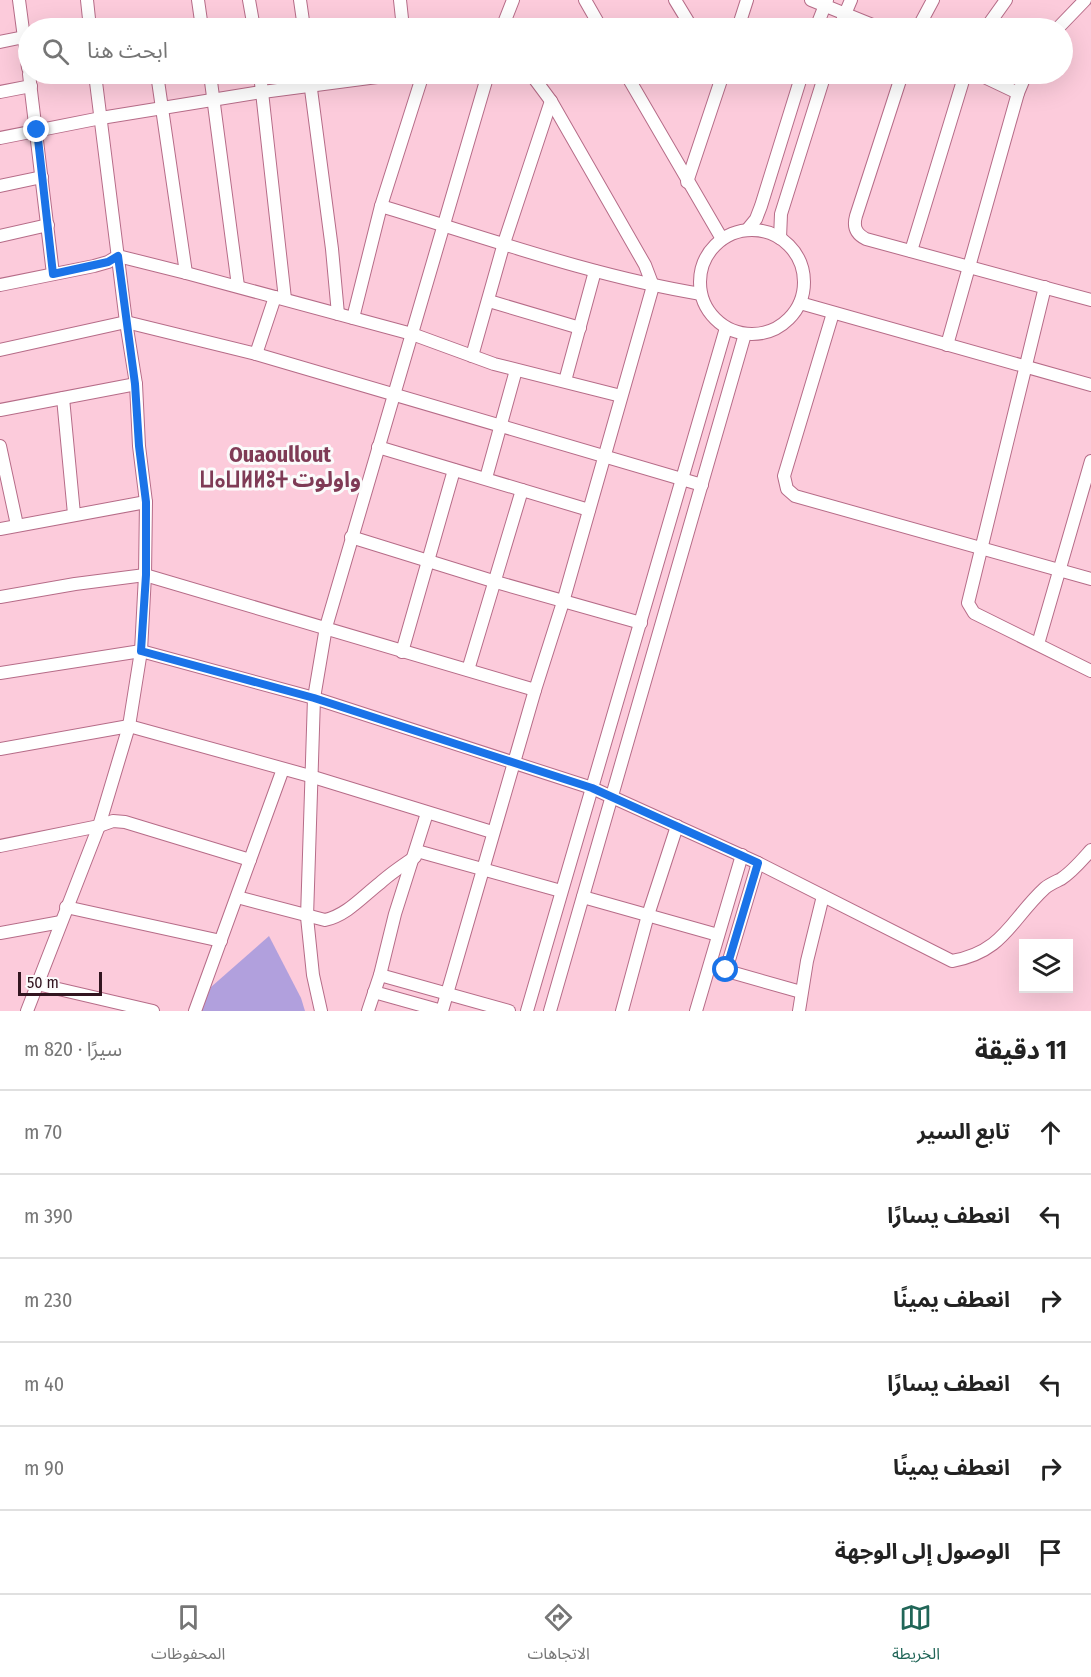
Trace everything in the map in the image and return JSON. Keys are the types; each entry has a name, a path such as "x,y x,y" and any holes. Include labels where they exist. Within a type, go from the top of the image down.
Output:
{"street":[{"path":"19,0 21,18"},
{"path":"87,0 89,18"},
{"path":"198,0 201,18"},
{"path":"249,0 252,18"},
{"path":"300,0 303,18"},
{"path":"400,0 402,18"},
{"path":"506,18 513,0"},
{"path":"585,0 595,18"},
{"path":"675,0 686,18"},
{"path":"741,18 747,0"},
{"path":"811,0 826,2 857,18"},
{"path":"843,18 851,0"},
{"path":"923,18 933,0"},
{"path":"993,18 1006,0"},
{"path":"1068,18 1085,0"},
{"path":"820,18 826,2"},
{"path":"0,42 18,38"},
{"path":"0,92 20,84"},
{"path":"31,84 53,274"},
{"path":"27,1011 99,826 129,726 141,651 146,575 146,502 135,384 96,84"},
{"path":"159,84 186,273"},
{"path":"212,84 238,286"},
{"path":"256,354 280,298 262,84"},
{"path":"0,138 101,118 263,92 294,84"},
{"path":"310,84 332,249 338,314"},
{"path":"353,318 381,206 420,84"},
{"path":"321,1011 313,975 307,917 314,698 326,627 485,84"},
{"path":"374,992 442,1011 492,832 563,602 653,286 645,265 551,101 538,84"},
{"path":"632,84 722,240"},
{"path":"687,182 717,84"},
{"path":"747,230 756,219 761,206 799,84"},
{"path":"780,238 781,214 822,84"},
{"path":"899,84 854,222 861,237 1091,300"},
{"path":"911,251 962,84"},
{"path":"999,84 1018,93"},
{"path":"946,345 1022,84"},
{"path":"472,356 504,243 551,101"},
{"path":"0,186 42,177"},
{"path":"381,206 595,271 653,286 701,294"},
{"path":"0,236 48,225"},
{"path":"747,230 764,231 780,238 800,262 805,283 800,303 793,315 784,325 765,333 745,334 726,328 715,320 706,308 701,294 699,279 710,250 734,233 747,230"},
{"path":"0,285 101,264 118,256 412,334 516,370 621,396"},
{"path":"565,381 595,271"},
{"path":"1045,287 968,599 969,607 974,613 1091,671"},
{"path":"489,301 580,328"},
{"path":"800,303 1091,385"},
{"path":"833,313 784,476 787,489 795,496 1091,579"},
{"path":"0,350 126,322 256,354 702,485"},
{"path":"527,1011 726,328"},
{"path":"550,1011 745,334"},
{"path":"486,478 516,370"},
{"path":"0,410 135,384"},
{"path":"63,398 74,514"},
{"path":"0,446 16,525"},
{"path":"378,447 589,510"},
{"path":"1038,644 1089,478 1091,461"},
{"path":"402,652 454,470"},
{"path":"468,670 522,490"},
{"path":"0,529 146,502"},
{"path":"351,537 563,602 641,623"},
{"path":"0,597 146,575 535,690"},
{"path":"0,673 141,651 314,698 592,788 742,855 952,961 975,956 993,944 1014,925 1046,886 1066,874 1091,850"},
{"path":"0,749 129,726 310,776 492,832"},
{"path":"195,1011 283,769"},
{"path":"368,1011 380,975 395,914 416,854 427,813"},
{"path":"0,846 99,826 113,821 125,822 250,860"},
{"path":"622,1011 648,915 677,826"},
{"path":"416,854 561,891"},
{"path":"237,897 325,920 337,917 416,854"},
{"path":"696,1011 742,855"},
{"path":"726,970 758,863"},
{"path":"799,1011 801,992 823,896"},
{"path":"583,897 718,935"},
{"path":"66,907 221,941"},
{"path":"0,933 61,922"},
{"path":"710,966 801,992"},
{"path":"380,975 509,1011"},
{"path":"37,984 153,1011"}],"shaded area":[{"path":"269,936 301,998 305,1011 201,1011 211,987"}],"district":[{"name":"Ouaoullout ⵡⴰⵡⵍⵍⵓⵜ واولوت","path":"280,467"}],"route":[{"path":"37,130 53,274 94,266 118,256 135,384 146,502 146,575 141,651 314,698 592,788 758,863 726,970"}]}
